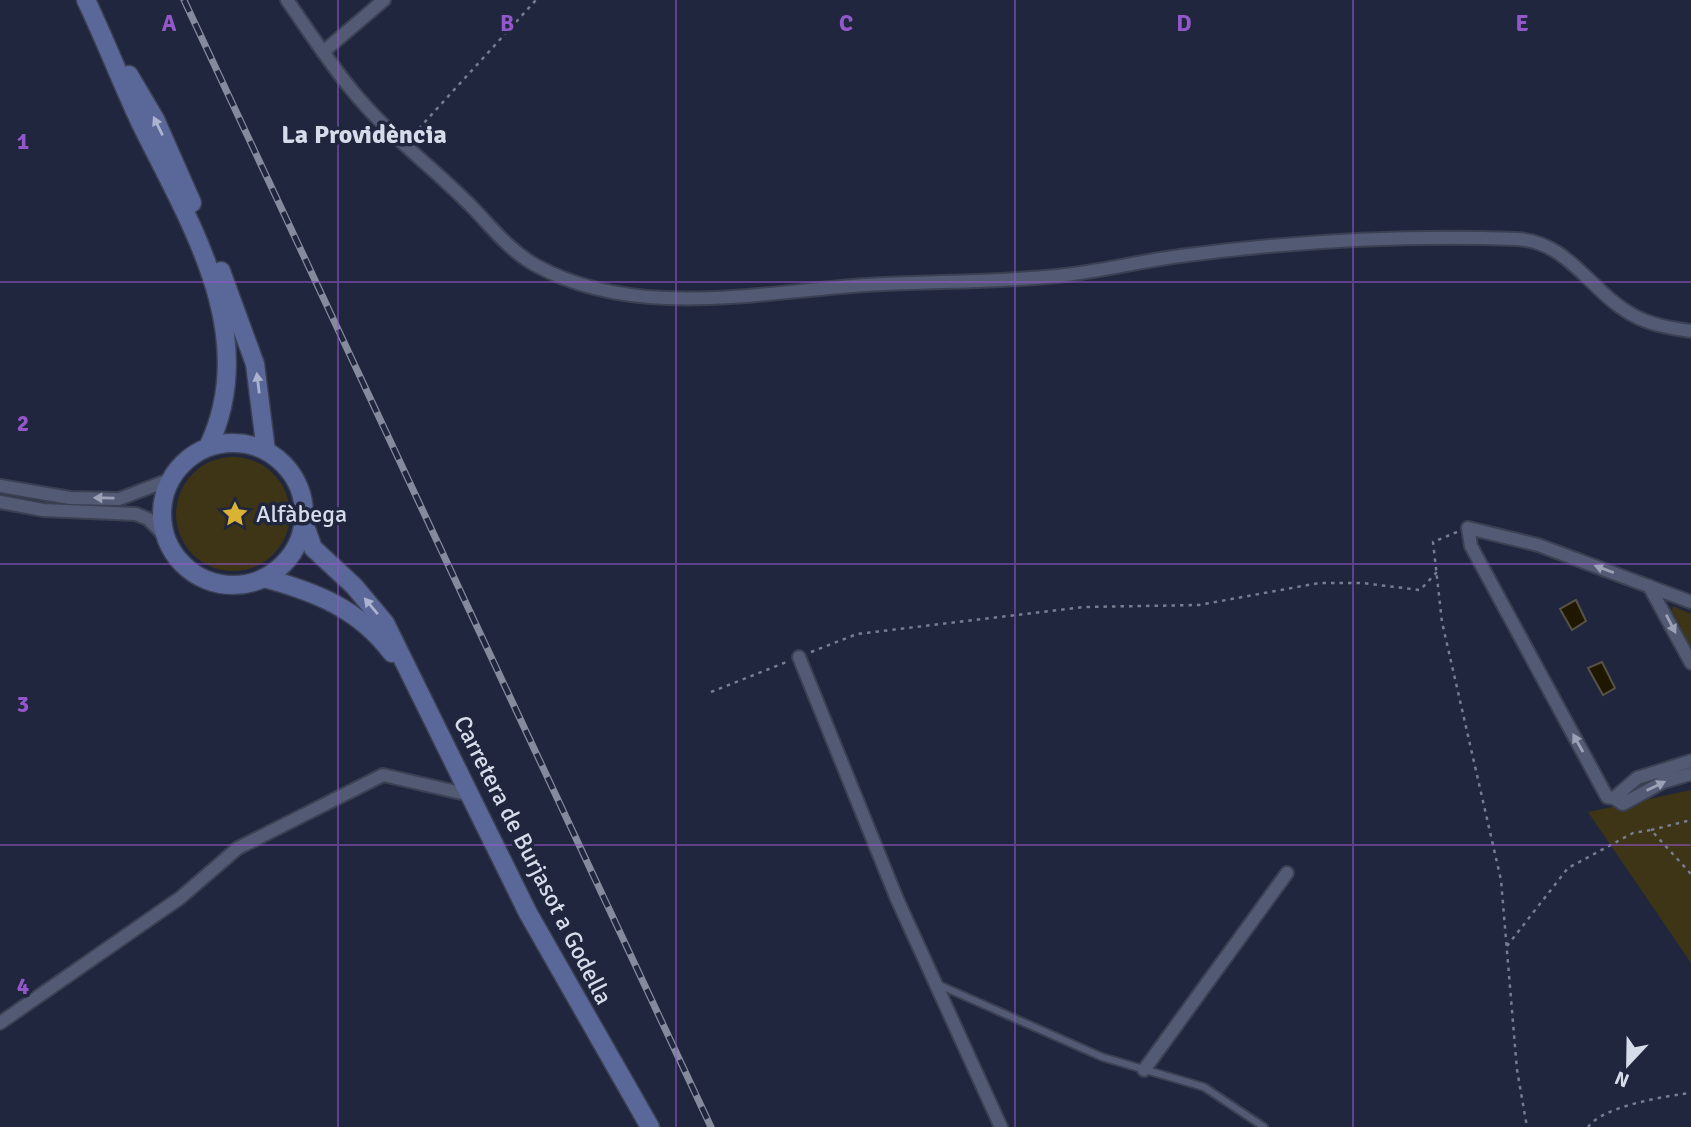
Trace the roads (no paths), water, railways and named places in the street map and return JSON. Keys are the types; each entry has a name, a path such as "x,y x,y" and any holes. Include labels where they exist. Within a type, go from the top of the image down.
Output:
{"street":[{"path":"86,0 107,43 155,119 227,283 255,364 267,451"},
{"path":"287,0 351,90 404,146 472,208 505,244 536,266 579,284 623,293 675,298 744,297 853,286 1059,276 1135,261 1281,245 1392,238 1521,239 1545,244 1628,313 1656,326 1691,331"},
{"path":"323,52 384,0"},
{"path":"107,43 116,71 187,217 217,289 229,365 221,419 208,446"},
{"path":"164,535 161,507 169,480 192,454 208,446 238,442 267,451 279,459 296,481 304,509 304,523 313,548 354,586 385,623 417,687"},
{"path":"0,486 70,498 119,499 169,480"},
{"path":"0,502 44,510 136,514 148,519 164,535 182,565 205,579 230,585 264,578 314,592 341,605 379,636 417,687"},
{"path":"264,578 291,555 304,523"},
{"path":"1691,602 1538,545 1468,528 1471,547 1477,559 1607,797 1623,804 1663,782 1691,774"},
{"path":"1649,586 1691,663"},
{"path":"799,656 897,899 1001,1127"},
{"name":"Carretera de Burjasot a Godella","path":"417,687 528,913 650,1127"},
{"path":"1614,798 1637,778 1691,761"},
{"path":"0,1023 180,898 237,848 383,775 470,794"},
{"path":"1144,1070 1287,873"}],"lane":[{"path":"936,983 1102,1057 1204,1087 1264,1127"}],"railway":[{"path":"184,0 711,1127"}],"place":[{"name":"Alfàbega","path":"235,514"}],"district":[{"name":"La Providència","path":"364,134"}]}
